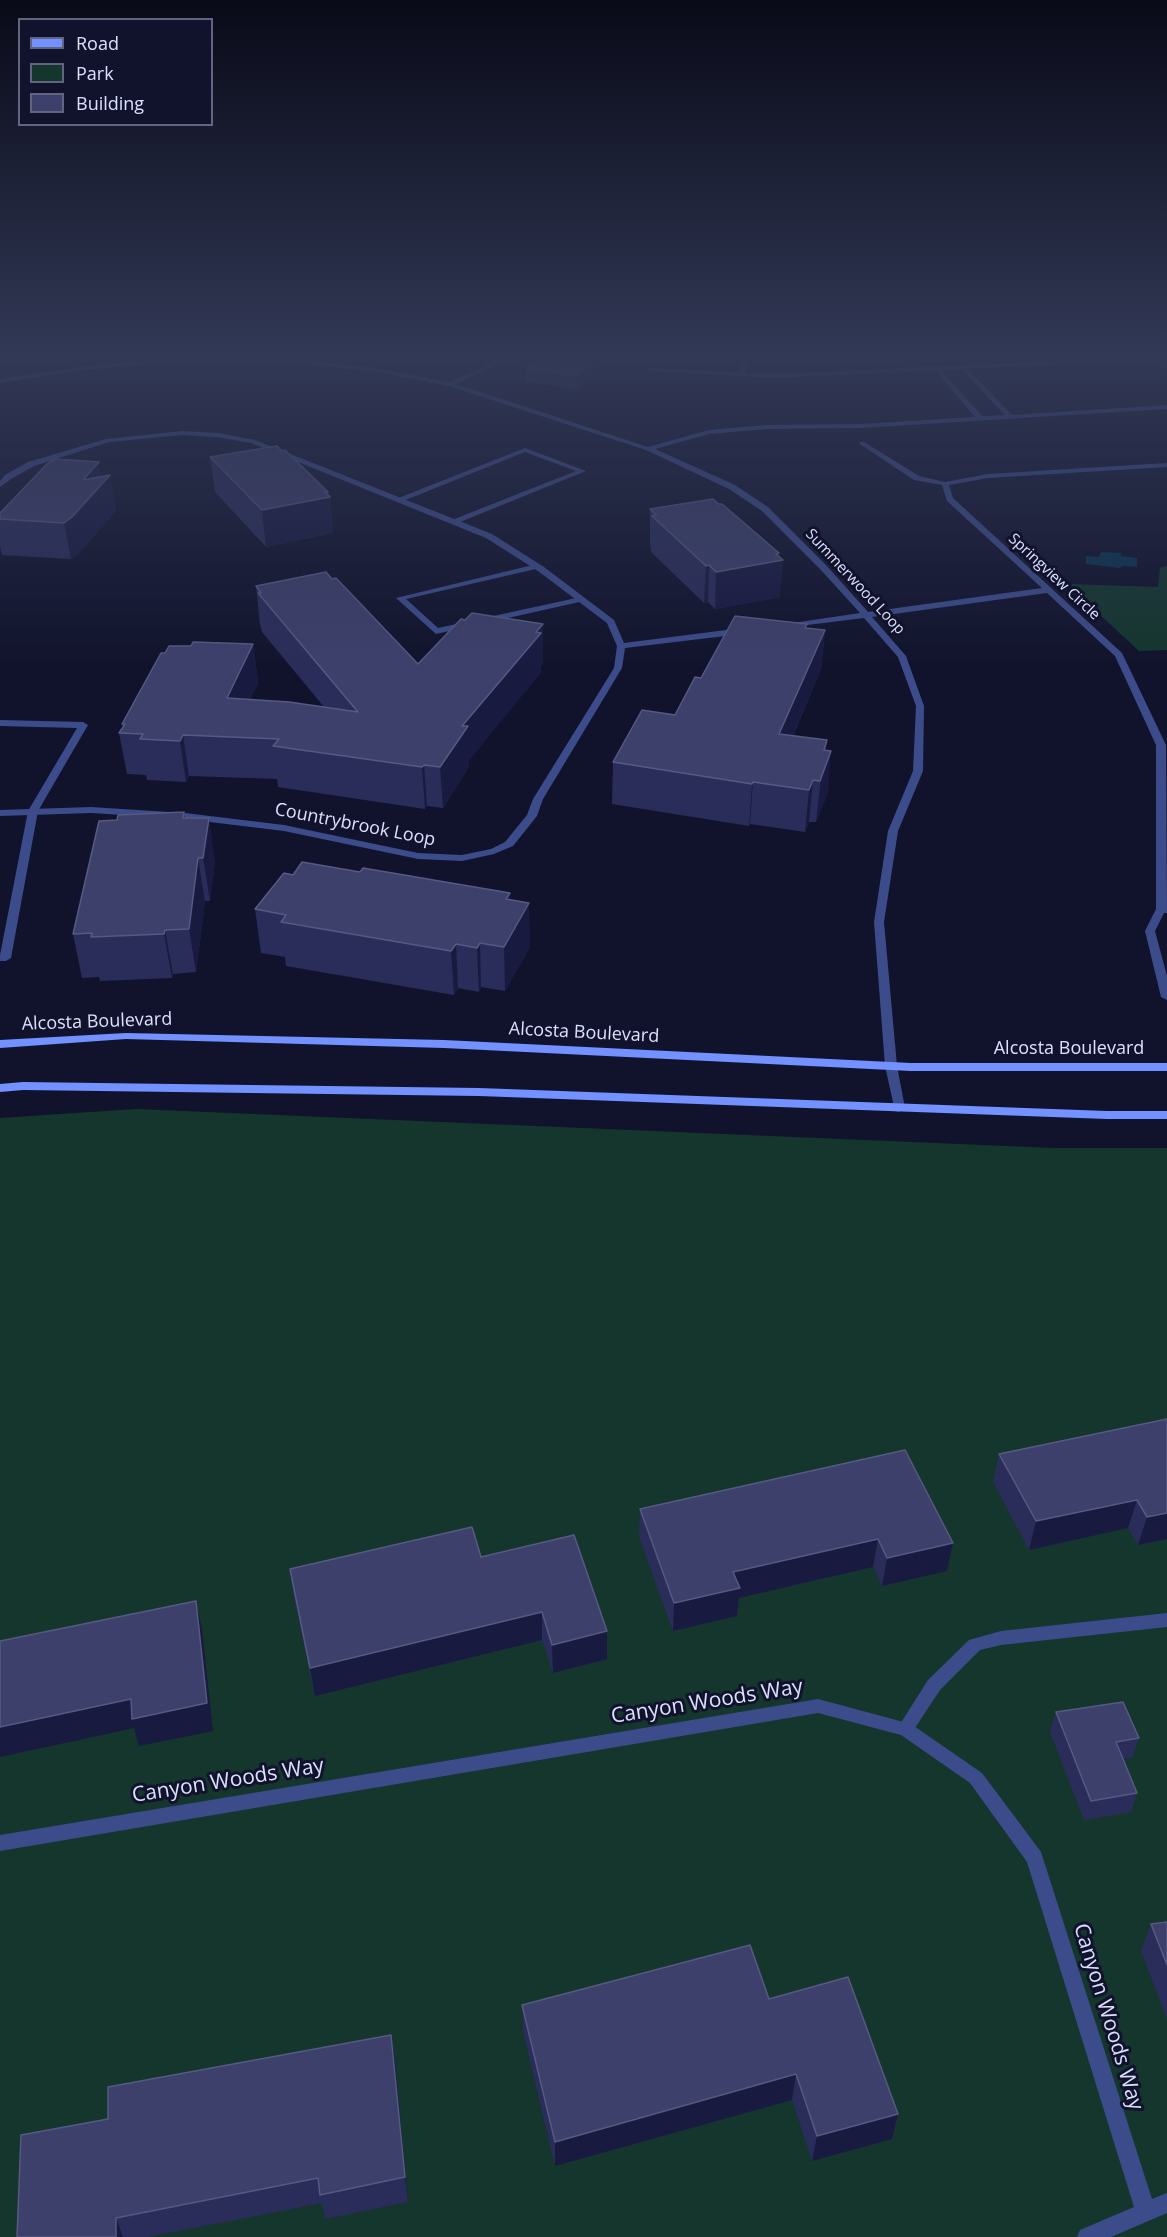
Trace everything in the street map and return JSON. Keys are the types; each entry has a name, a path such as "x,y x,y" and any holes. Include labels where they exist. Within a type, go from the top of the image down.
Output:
{"main road":[{"name":"Alcosta Boulevard","path":"0,1044 126,1036 444,1044 891,1066 1167,1067"},
{"path":"0,1088 23,1086 479,1092 899,1108 1167,1115"}],"street":[{"path":"0,485 8,477 35,462"},
{"path":"307,462 489,536 537,566 611,622 621,646 750,630"},
{"path":"400,499 493,462"},
{"path":"454,522 582,471 559,462"},
{"name":"Summerwood Loop","path":"678,462 732,487 765,509 868,616 902,656 920,706 918,771 893,831 879,922 891,1066 899,1108"},
{"path":"893,462 917,477 945,484 988,476 1167,465"},
{"name":"Springview Circle","path":"945,484 950,499 1119,655 1164,745 1164,910 1150,931 1167,998"},
{"path":"537,566 400,597 436,631 581,599"},
{"path":"774,627 1048,590"},
{"name":"Countrybrook Loop","path":"0,813 91,810 236,821 284,828 418,856 462,858 494,851 509,844 532,816 538,799 618,668 621,646"},
{"path":"0,723 83,725 33,811 6,958 0,958"},
{"path":"905,1729 934,1685 975,1645 1001,1638 1167,1620"},
{"name":"Canyon Woods Way","path":"0,1843 819,1706 905,1729 975,1778 1035,1858 1146,2213"},
{"path":"1087,2237 1167,2203"}],"green space":[{"path":"1167,566 1167,650 1139,651 1067,584 1158,587 1160,568"},
{"path":"136,1109 1053,1148 1167,1148 1167,2237 0,2237 0,1118"}],"water":[{"path":"1101,552 1121,553 1121,556 1137,558 1137,567 1122,566 1120,568 1086,564 1086,556 1099,557"}],"building":[{"path":"99,462 83,480 110,475 64,523 0,519 0,513 47,464"},
{"path":"215,462 298,462 328,492 325,492 330,497 262,510"},
{"path":"713,499 722,504 779,553 776,554 783,560 716,572 709,565 706,566 652,516 656,515 650,509"},
{"path":"326,572 332,579 336,578 418,664 461,619 465,620 472,613 543,624 536,632 541,633 462,726 468,726 440,767 424,765 422,767 273,746 279,739 183,735 180,741 140,739 143,734 119,733 161,653 165,653 169,646 191,646 193,642 253,644 227,698 289,702 358,712 258,593 261,593 256,586"},
{"path":"735,616 807,624 805,628 825,630 779,734 827,740 824,750 831,751 820,781 813,780 809,790 753,782 752,784 613,762 642,710 675,715 695,677 701,678"},
{"path":"184,812 183,818 209,818 203,858 198,858 189,929 165,930 164,934 91,937 92,933 73,934 99,821 117,820 118,815"},
{"path":"302,862 360,872 363,868 510,893 506,899 529,903 504,947 480,943 477,948 456,944 451,951 281,922 286,915 255,909 284,873 293,875"},
{"path":"1167,1419 1167,1513 1147,1517 1137,1500 1036,1521 999,1454"},
{"path":"905,1450 953,1543 887,1558 878,1539 733,1572 740,1588 674,1603 640,1509"},
{"path":"472,1527 481,1557 574,1535 607,1631 552,1645 542,1612 310,1668 290,1569"},
{"path":"196,1601 207,1703 132,1719 131,1699 0,1727 0,1641"},
{"path":"1123,1702 1139,1738 1116,1742 1137,1793 1091,1801 1056,1712"},
{"path":"1167,1922 1167,1965 1151,1924"},
{"path":"750,1945 769,1999 848,1977 898,2114 817,2136 796,2074 555,2142 522,2005"},
{"path":"391,2035 405,2177 320,2195 318,2178 116,2218 116,2237 17,2237 21,2135 108,2119 108,2087"}]}
